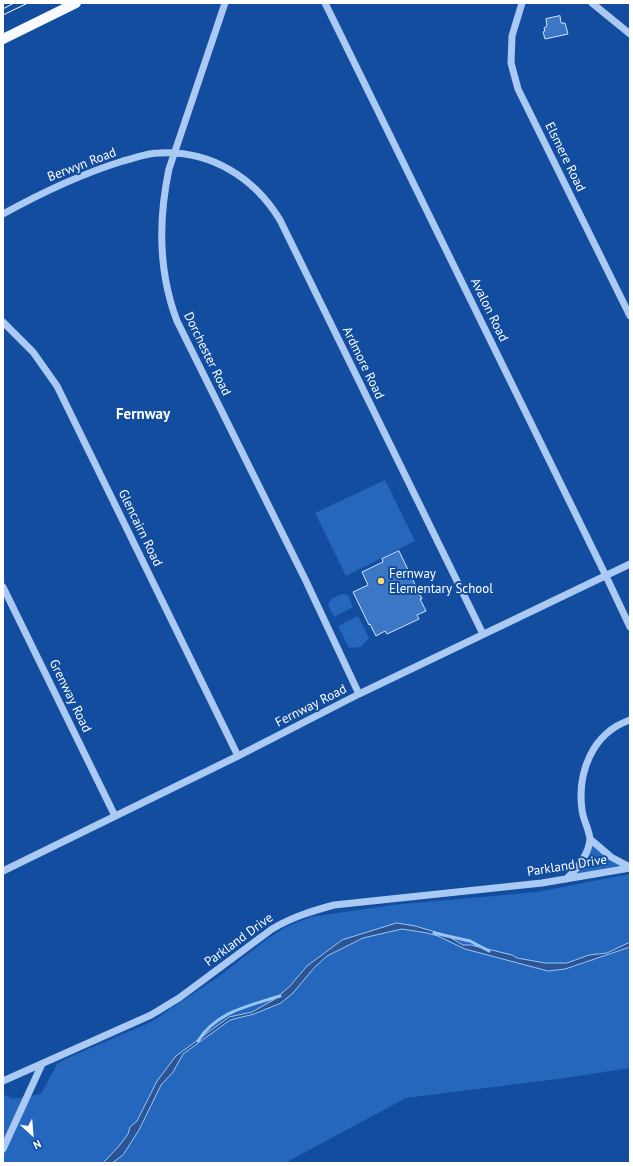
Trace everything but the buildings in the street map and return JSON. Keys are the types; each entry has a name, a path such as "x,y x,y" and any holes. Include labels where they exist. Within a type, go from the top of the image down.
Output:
{"main road":[{"path":"3,39 76,3"}],"street":[{"name":"Dorchester Road","path":"225,3 174,153 164,193 160,226 164,275 168,298 177,321 306,579 359,694"},
{"name":"Avalon Road","path":"326,3 630,627"},
{"name":"Elsmere Road","path":"522,3 512,36 511,63 518,89 630,316"},
{"path":"592,3 630,34"},
{"name":"Berwyn Road","path":"3,214 52,188 106,166 146,155 174,153"},
{"name":"Ardmore Road","path":"174,153 209,158 223,165 248,182 271,206 483,634"},
{"name":"Glencairn Road","path":"3,322 32,352 57,386 238,756"},
{"name":"Fernway Road","path":"3,871 238,756 359,694 630,564"},
{"name":"Grenway Road","path":"3,587 114,816"},
{"path":"630,720 610,731 599,742 590,755 580,783 582,812 590,839 611,857 630,867"},
{"path":"566,879 576,870 583,859 590,839"},
{"name":"Parkland Drive","path":"3,1081 151,1015 179,998 272,929 287,920 306,913 334,905 566,879 630,867"},
{"path":"3,1149 42,1064"}],"shaded area":[{"path":"385,480 415,541 346,576 315,513"},
{"path":"342,594 348,595 353,607 334,617 328,605 331,599"},
{"path":"358,616 369,638 361,647 349,648 338,626"},
{"path":"590,839 630,867 566,879 576,870"},
{"path":"630,874 630,1068 558,1079 406,1098 285,1163 3,1163 3,1094 13,1099 41,1094 57,1064 65,1059 151,1022 218,977 284,928 310,917 392,905 537,892"},
{"path":"397,923 415,926 446,935 463,945 471,945 512,955 517,958 545,963 567,963 589,955 607,953 630,942 630,947 565,969 548,971 465,949 438,936 427,933 402,929 363,938 327,956 314,968 293,993 281,1003 254,1014 230,1020 183,1054 173,1072 161,1085 139,1130 123,1155 112,1163 103,1163 119,1146 128,1134 130,1127 137,1121 157,1081 176,1056 229,1017 252,1012 275,999 290,986 307,966 342,940"}],"waterway":[{"path":"434,933 470,941 489,951"},
{"path":"198,1041 214,1023 224,1016 245,1007 280,996"}],"tram line":[{"path":"3,9 14,3"},
{"path":"3,15 28,3"}],"place":[{"name":"Fernway Elementary School","path":"381,581"}],"district":[{"name":"Fernway","path":"143,415"}]}
